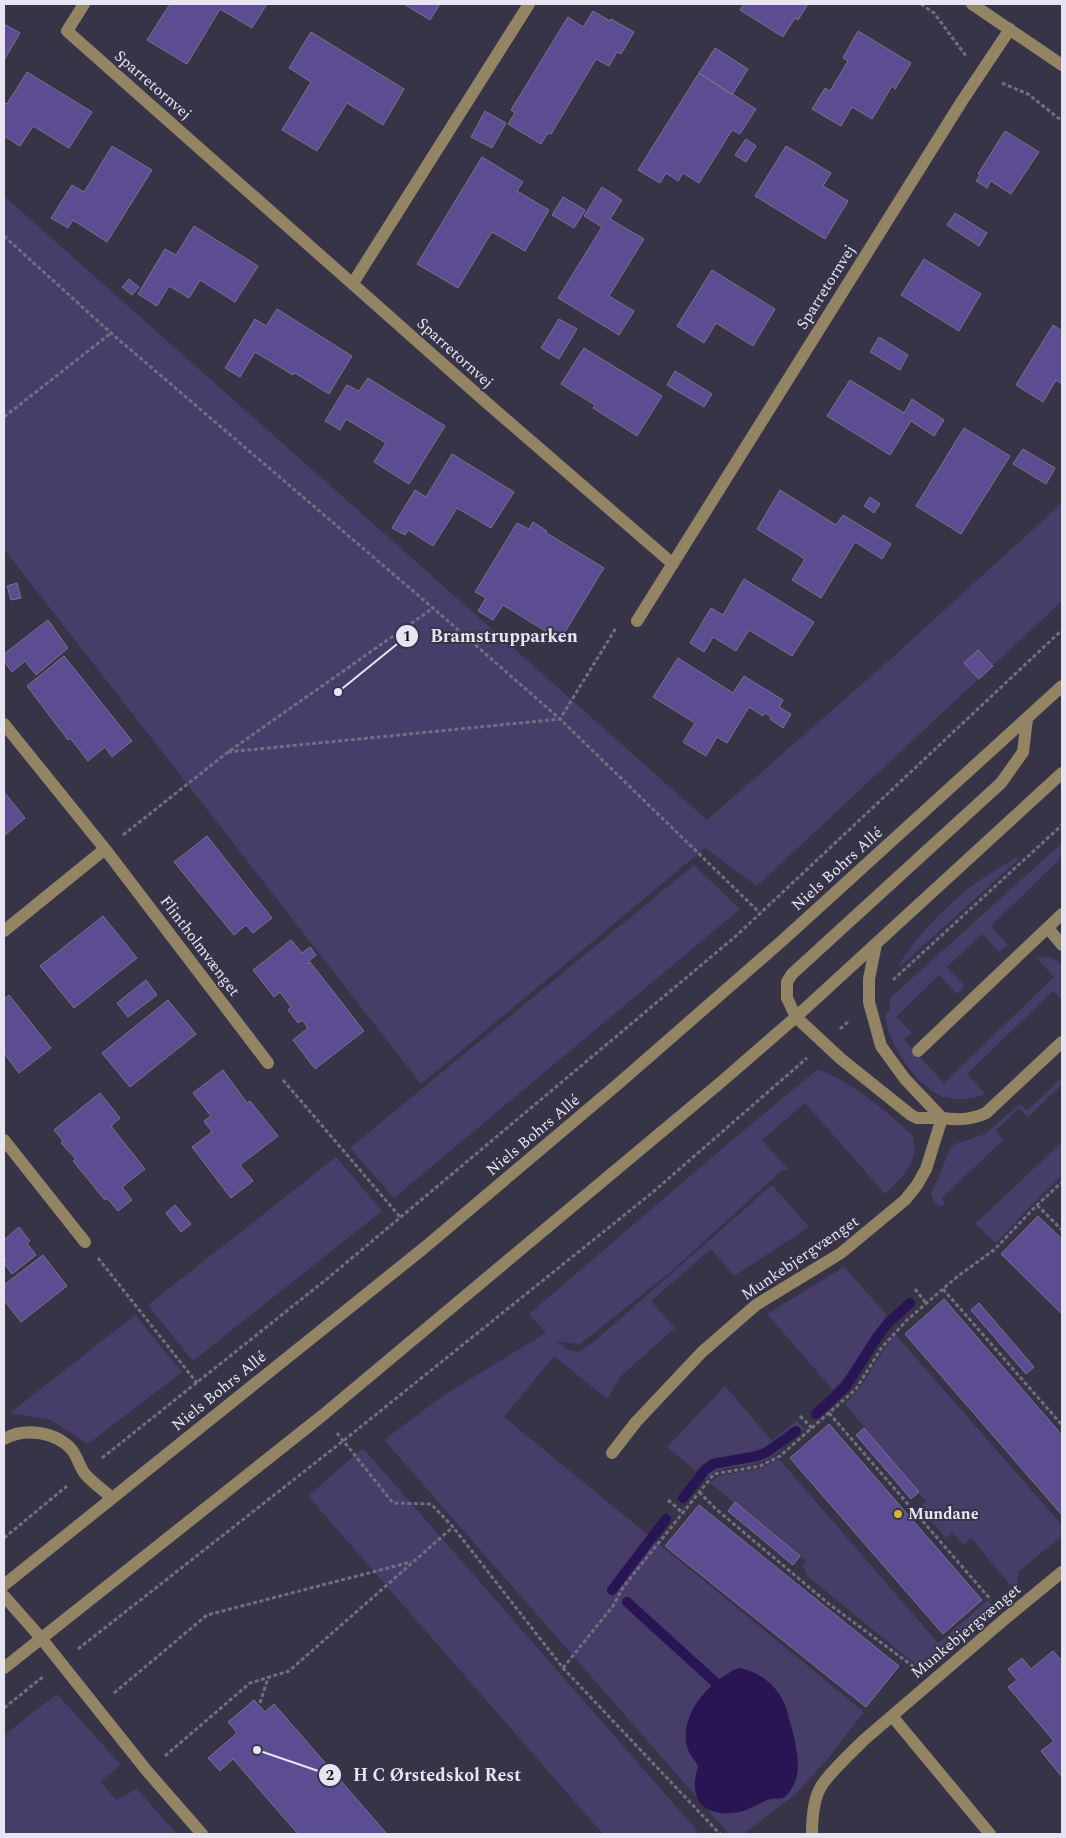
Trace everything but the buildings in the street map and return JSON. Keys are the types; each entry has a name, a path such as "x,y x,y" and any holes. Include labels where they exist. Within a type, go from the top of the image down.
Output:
{"street":[{"name":"Sparretornvej","path":"84,4 67,31 487,403 673,564"},
{"path":"353,283 529,4"},
{"path":"972,4 1062,65"},
{"name":"Sparretornvej","path":"637,621 962,101 1010,29"},
{"name":"Niels Bohrs Allé","path":"4,1585 424,1248 618,1084 783,940 1062,686"},
{"path":"1027,719 1023,752 1001,783 792,974 787,982 787,998 796,1017 840,1059 917,1118 957,1120 974,1118 986,1113 1062,1042"},
{"name":"Flintholmvænget","path":"4,724 105,849 268,1062"},
{"path":"4,1668 322,1415 720,1083 796,1017 1062,773"},
{"path":"4,931 105,849"},
{"path":"918,1051 1062,914"},
{"path":"1048,928 1062,945"},
{"path":"876,944 869,979 869,1002 882,1048 905,1079 942,1118"},
{"name":"Munkebjergvænget","path":"612,1453 636,1422 702,1352 756,1305 841,1253 905,1200 917,1185 926,1169 942,1118"},
{"path":"4,1140 85,1242"},
{"path":"4,1439 29,1433 49,1435 60,1439 80,1461 84,1472 112,1498"},
{"name":"Munkebjergvænget","path":"812,1834 812,1814 821,1786 865,1739 1062,1572"},
{"path":"4,1596 41,1638 147,1772 202,1834"},
{"path":"892,1716 990,1834"}],"path":[{"path":"4,236 111,334 433,608 560,719 760,913"},
{"path":"4,417 111,334"},
{"path":"105,849 228,752 433,608"},
{"path":"560,719 618,625 637,621"},
{"path":"4,1538 401,1218 736,936 1062,630"},
{"path":"228,752 560,719"},
{"path":"4,1708 343,1441 653,1192 824,1044 1062,825"},
{"path":"268,1062 401,1218"},
{"path":"563,1668 613,1606 631,1577 714,1474 760,1466 780,1456 856,1389 889,1337 926,1302 994,1250 1062,1182"},
{"path":"1037,1205 1062,1230"},
{"path":"85,1242 198,1383"},
{"path":"915,1289 926,1302"},
{"path":"942,1289 1062,1425"},
{"path":"829,1414 1006,1618"},
{"path":"322,1415 393,1503 431,1504 453,1527 563,1668 720,1834"},
{"path":"800,1416 812,1428"},
{"path":"699,1492 716,1509 829,1604 933,1681"},
{"path":"668,1500 683,1513"},
{"path":"147,1772 250,1683 289,1671 453,1527"},
{"path":"97,1708 207,1615 414,1562"},
{"path":"260,1703 268,1678"}],"shaded area":[{"path":"4,196 707,820 894,656 1062,503 1062,601 757,886 705,848 421,1084 4,549"},
{"path":"1062,843 1060,859 991,926 1008,945 999,952 982,934 947,967 965,986 957,994 939,975 896,1017 912,1033 904,1040 944,1083 1054,977 1037,959 1051,958 1062,966 1062,1001 1053,991 967,1074 986,1094 962,1099 943,1097 919,1080 896,1048 887,1026 885,1015 890,1009 890,998"},
{"path":"1018,857 1018,860 897,969 920,935 952,903 978,882"},
{"path":"694,865 740,909 394,1198 350,1148"},
{"path":"818,1069 856,1089 913,1136 915,1145 912,1161 898,1182 885,1194 805,1103 762,1140 789,1170 781,1171 673,1270 580,1344 556,1341 569,1350 579,1352 596,1340 772,1185 809,1227 734,1276 711,1249 651,1301 675,1328 621,1376 607,1399 554,1356 504,1417 864,1712 825,1762 797,1793 744,1834 729,1834 384,1440 444,1395 546,1333 529,1314"},
{"path":"1062,1077 1062,1085 1028,1117 1019,1108 996,1130 1003,1140 942,1198 945,1204 942,1206 934,1202 931,1194 950,1148 955,1144 985,1134 1020,1104 1027,1111"},
{"path":"1062,1142 1062,1176 1044,1192 996,1243 975,1224"},
{"path":"336,1157 382,1211 193,1361 148,1305"},
{"path":"844,1267 887,1315 848,1373 833,1390 767,1314"},
{"path":"135,1315 182,1372 88,1444 51,1420 10,1413"},
{"path":"895,1334 1062,1525 1062,1536 1018,1572 1017,1593 971,1538 964,1545 952,1533 946,1538 919,1508 926,1501 845,1404 860,1388"},
{"path":"725,1386 772,1441 797,1420 804,1429 800,1433 794,1426 776,1441 760,1450 747,1454 716,1458 696,1471 667,1447"},
{"path":"363,1448 700,1834 603,1834 308,1496"},
{"path":"780,1448 781,1450 764,1461 723,1469 717,1471 706,1480 703,1477 720,1467 760,1459"},
{"path":"779,1459 938,1643 988,1600 997,1611 926,1673 806,1575 807,1572 802,1566 806,1561 710,1483 718,1476 761,1468"},
{"path":"738,1668 762,1677 780,1695 794,1736 798,1772 793,1787 783,1798 768,1800 743,1811 720,1813 711,1811 703,1806 698,1799 695,1790 695,1780 698,1767 688,1750 686,1734 692,1710 699,1700 717,1681"},
{"path":"57,1694 121,1765 101,1781 116,1800 137,1789 177,1834 4,1834 4,1735"}],"waterway":[{"path":"816,1414 846,1386 877,1337 889,1322 910,1303"},
{"path":"683,1498 705,1470 713,1464 757,1456 767,1452 796,1431"},
{"path":"612,1590 666,1519"},
{"path":"627,1602 715,1682"}],"place":[{"name":"Bramstrupparken","path":"338,692"},
{"name":"Mundane","path":"898,1514"},
{"name":"H C Ørstedskol Rest","path":"257,1750"}]}
